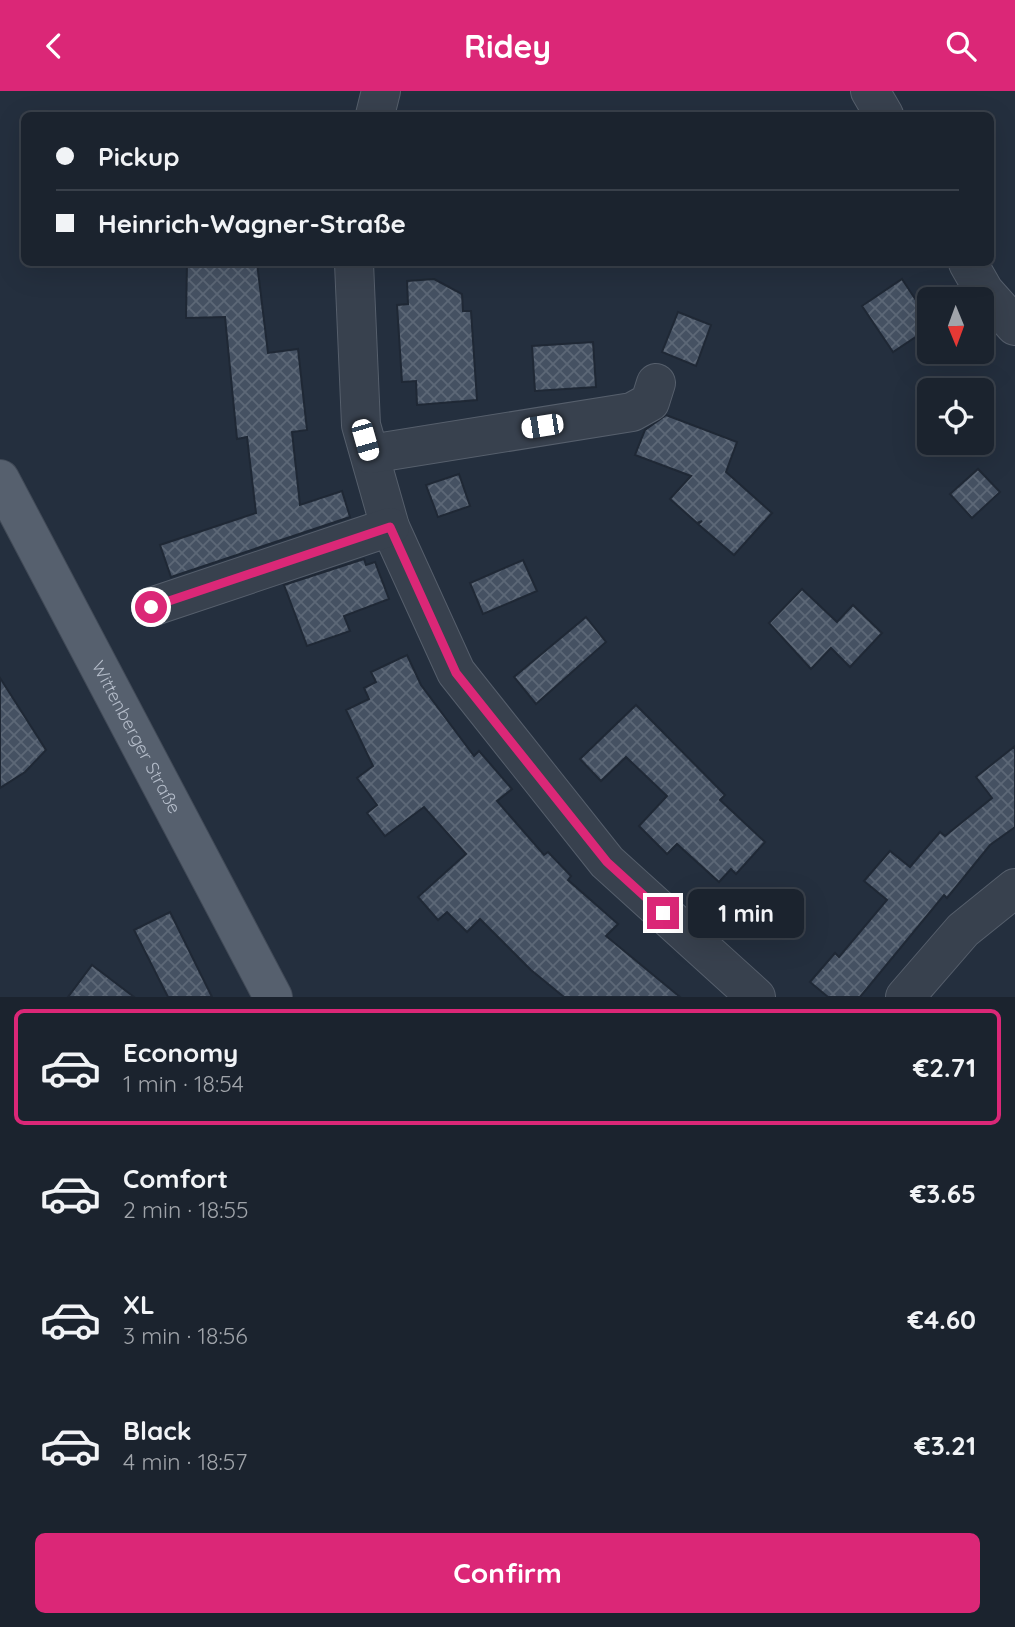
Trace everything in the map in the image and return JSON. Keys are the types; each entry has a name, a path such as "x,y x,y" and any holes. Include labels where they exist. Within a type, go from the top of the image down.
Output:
{"main road":[{"name":"Wittenberger Straße","path":"0,479 273,997"}],"street":[{"path":"376,112 381,91"},
{"path":"870,91 882,112"},
{"path":"354,266 361,425 390,527 456,673 607,862 756,997"},
{"path":"970,266 984,291 1015,326"},
{"path":"369,454 632,412 650,402 656,383"},
{"path":"151,607 390,527"},
{"path":"905,997 963,930 1015,888"}],"building":[{"path":"187,266 257,266 268,353 298,349 307,430 292,432 300,505 342,491 350,517 171,577 160,545 256,513 247,437 237,439 225,317 186,318"},
{"path":"434,279 462,294 463,311 471,311 477,400 417,405 416,381 402,382 397,305 408,304 407,281"},
{"path":"902,279 917,302 917,336 893,352 862,306"},
{"path":"678,312 711,325 696,366 662,352"},
{"path":"593,342 596,387 535,391 532,346"},
{"path":"666,415 737,442 726,472 772,513 734,555 698,524 702,521 697,523 670,499 691,476 635,455 645,430"},
{"path":"978,469 1000,492 972,518 950,494"},
{"path":"459,474 470,506 438,517 426,485"},
{"path":"364,559 366,565 375,562 389,599 344,616 350,631 307,646 284,585"},
{"path":"523,560 537,591 483,614 470,583"},
{"path":"802,589 837,622 853,605 882,633 850,667 831,648 811,669 769,623"},
{"path":"586,617 606,642 536,704 514,677"},
{"path":"407,655 421,685 474,756 479,751 512,789 497,801 544,855 548,852 571,876 568,880 618,924 606,936 680,997 564,997 531,970 480,919 467,932 447,912 438,920 418,897 466,854 424,807 385,836 367,813 377,805 357,778 373,766 346,710 369,699 364,688 376,682 371,672"},
{"path":"0,678 46,750 25,772 0,788"},
{"path":"636,705 725,795 720,800 765,842 736,874 731,869 719,882 677,844 667,854 639,826 667,796 626,757 601,781 580,759"},
{"path":"1015,746 1015,827 990,845 947,898 944,895 860,997 828,997 810,982 835,953 839,957 887,900 864,881 890,851 910,867 940,832 945,836 992,798 976,777"},
{"path":"170,912 212,997 168,997 134,930"},
{"path":"92,965 134,997 68,997"}],"route":[{"path":"151,607 390,527 456,673 607,862 663,913"}]}
